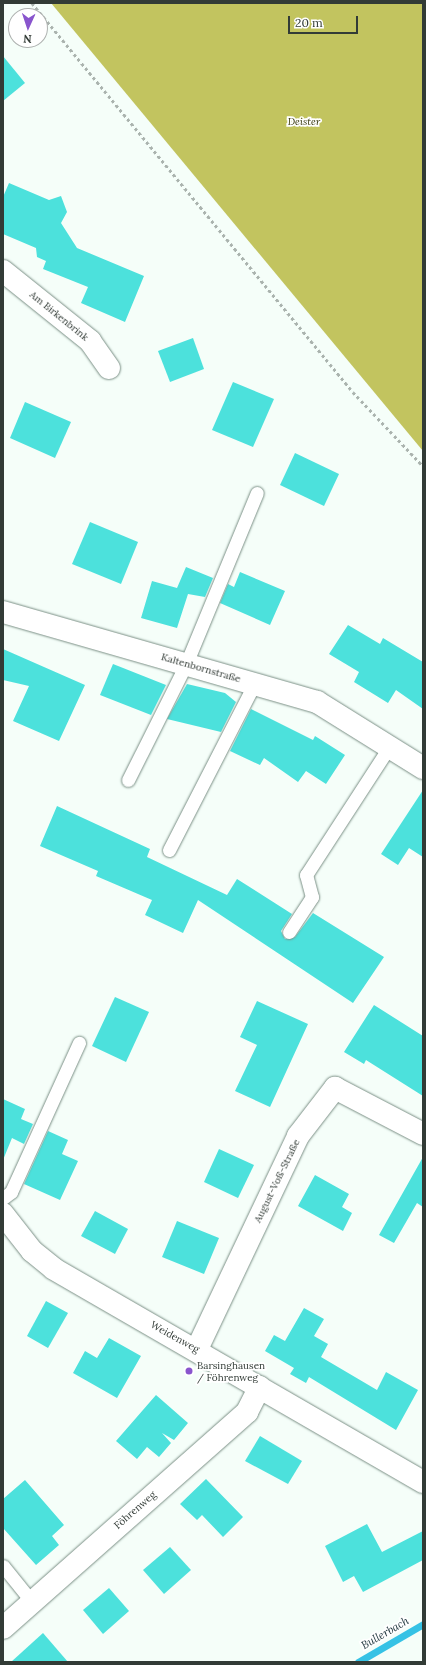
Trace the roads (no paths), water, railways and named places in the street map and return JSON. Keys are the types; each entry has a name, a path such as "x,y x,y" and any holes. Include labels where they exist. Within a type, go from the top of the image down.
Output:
{"street":[{"name":"Am Birkenbrink","path":"3,271 90,341 109,368"},
{"name":"Kaltenbornstraße","path":"3,612 317,702 423,768"},
{"name":"August-Voß-Straße","path":"197,1349 298,1136 335,1088 423,1134"},
{"name":"Weidenweg","path":"3,1214 32,1251 54,1269 197,1349 423,1482"},
{"name":"Föhrenweg","path":"3,1628 247,1412 260,1387"}],"lane":[{"path":"128,780 186,664 257,493"},
{"path":"169,850 255,683"},
{"path":"289,932 312,897 306,875 389,747"},
{"path":"3,1198 11,1192 78,1043"},
{"path":"3,1566 32,1602"}],"waterway":[{"name":"Bullerbach","path":"358,1662 423,1624"}],"place":[{"name":"Barsinghausen / Föhrenweg","path":"189,1371"}],"park label":[{"name":"Deister","path":"304,122"}]}
